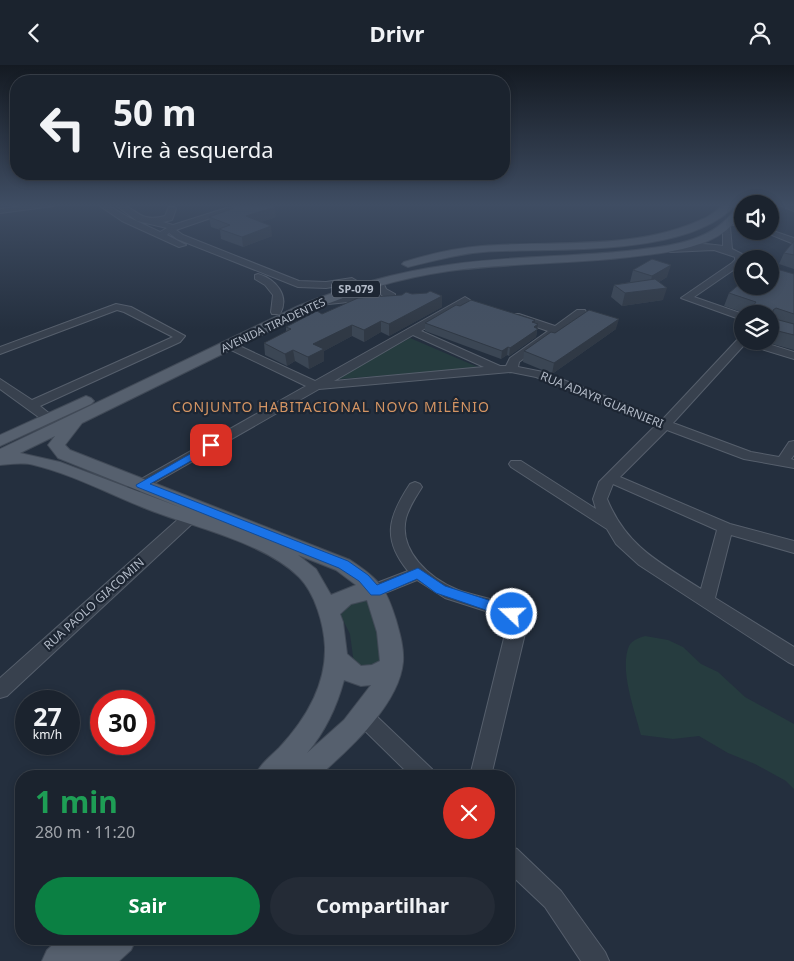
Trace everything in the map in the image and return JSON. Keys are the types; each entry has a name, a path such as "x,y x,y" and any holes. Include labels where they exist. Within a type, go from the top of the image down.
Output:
{"main road":[{"name":"AVENIDA TIRADENTES","path":"0,441 276,312 352,281 460,251 569,246"},
{"name":"AVENIDA TIRADENTES","path":"0,456 318,302 379,281 450,268 582,259 661,250 677,246"},
{"path":"511,248 522,249 530,254 529,258 515,263"},
{"path":"0,460 37,455 56,445 77,419"},
{"path":"56,445 64,454 189,518 251,540 294,561 305,570 330,611 333,621 336,659 330,692 316,722 302,741 274,770"},
{"path":"22,458 134,489 343,565 363,578 375,591 389,635 390,667 378,695 363,716 333,748 307,770"},
{"path":"330,611 335,603 350,594 375,591"},
{"path":"336,659 355,676 376,675 390,667"},
{"path":"58,961 76,945"},
{"path":"96,961 113,945"}],"street":[{"path":"185,246 271,279 298,285 314,286 352,281"},
{"path":"199,246 271,279 273,286 280,295 279,306 276,312"},
{"path":"661,250 708,246 728,249 734,253"},
{"path":"734,269 686,298 734,314"},
{"path":"318,302 396,296 382,291 379,281"},
{"path":"445,297 479,304"},
{"path":"134,489 465,300"},
{"path":"0,351 116,307 128,309 180,336 176,340 30,405"},
{"path":"413,331 505,369 554,329 581,312"},
{"path":"507,313 554,329"},
{"path":"229,345 315,386"},
{"path":"735,350 664,425 611,477 604,485 600,499 622,540 645,561 794,657"},
{"path":"774,350 794,356"},
{"name":"RUA ADAYR GUARNIERI","path":"315,386 505,369 539,374 664,425 750,456 788,463"},
{"path":"0,383 49,418"},
{"path":"788,463 794,445"},
{"path":"516,464 613,526"},
{"path":"611,477 725,528 794,547"},
{"path":"415,487 402,508 397,522 399,547 418,573 440,590 503,609 517,619 516,638 483,770"},
{"name":"RUA PAOLO GIACOMIN","path":"0,690 189,518"},
{"path":"706,601 725,528"},
{"path":"375,591 418,573"},
{"path":"768,640 794,645"},
{"path":"363,716 419,770"},
{"path":"515,863 553,899 596,961"}],"green space":[{"path":"410,338 480,368 339,379 340,377"},
{"path":"365,600 369,604 376,625 381,651 378,663 367,668 354,664 350,634 339,612 342,604"},
{"path":"645,636 668,640 683,647 701,664 718,672 745,697 794,724 794,789 786,781 755,764 728,753 699,736 673,739 641,735 629,691 626,656 630,644 638,638"}],"building":[{"path":"790,246 794,246 794,255 784,253"},
{"path":"652,259 671,265 652,276 633,270"},
{"path":"779,270 794,274 794,314 779,309 779,305 754,305 756,302 735,295 779,295"},
{"path":"655,279 667,288 625,293 614,285"},
{"path":"430,291 442,296 389,324 381,321 364,330 352,325 313,344 324,349 308,357 293,350 285,354 264,343 291,329 286,327 317,311 322,314 358,298 402,295 406,292 412,294 427,293"},
{"path":"471,300 535,320 532,322 538,324 534,327 538,329 510,348 508,347 502,351 425,323 456,305 460,306"},
{"path":"589,310 619,319 554,363 524,351 551,332 555,333"},
{"path":"779,320 794,324 794,335 779,331"}],"district":[{"name":"CONJUNTO HABITACIONAL NOVO MILÊNIO","path":"331,407"}],"route":[{"path":"211,445 141,485 319,554 343,565 363,578 375,591 418,573 440,590 503,609 512,614"}]}
